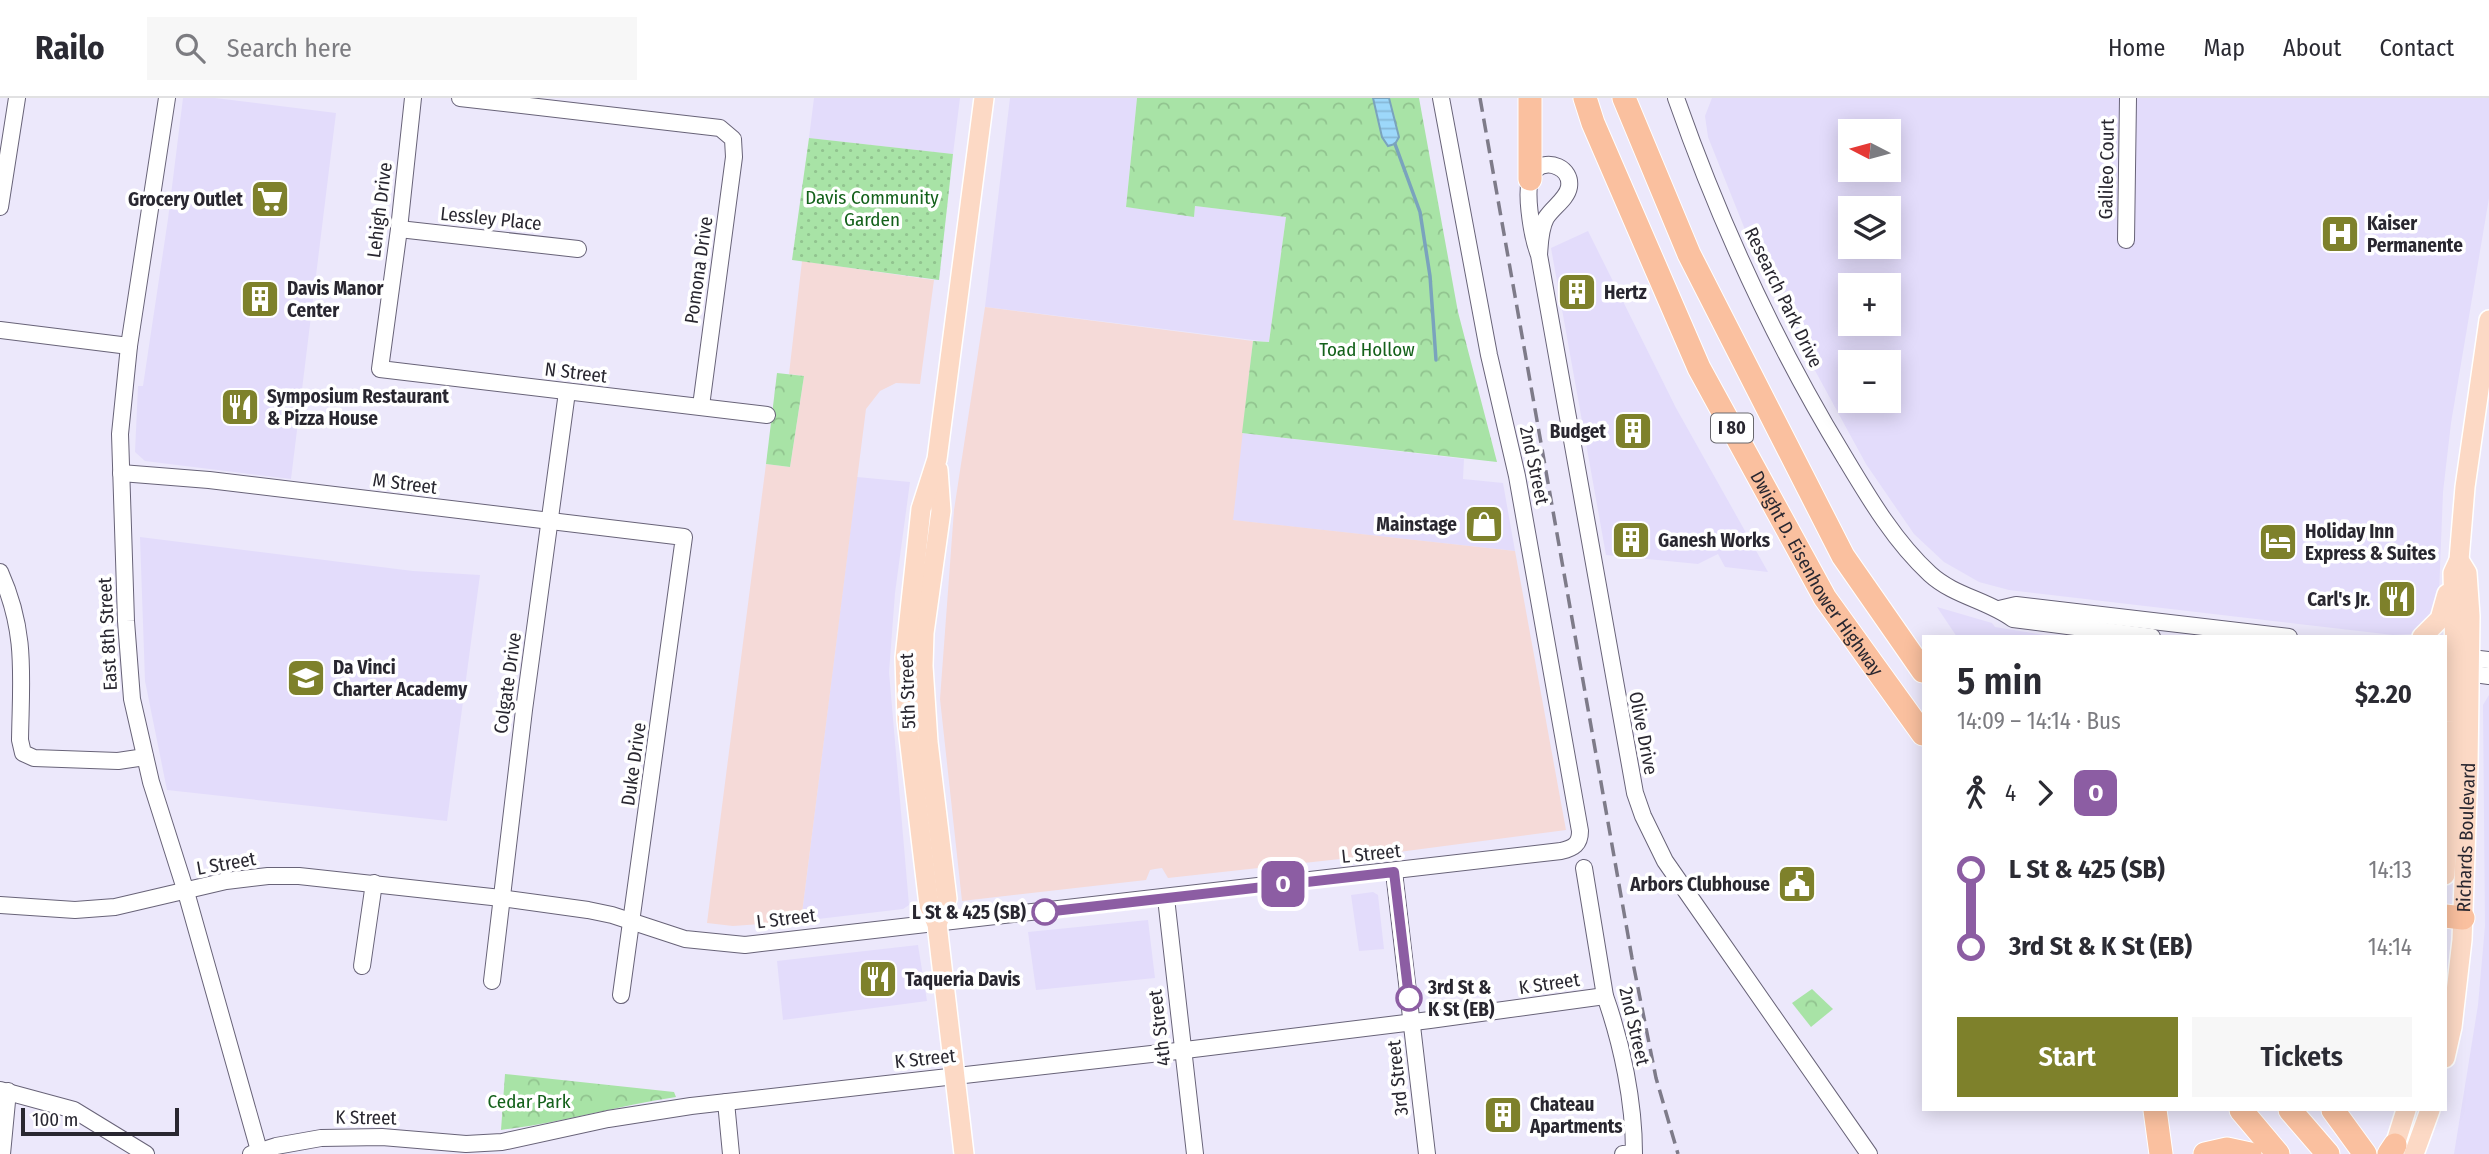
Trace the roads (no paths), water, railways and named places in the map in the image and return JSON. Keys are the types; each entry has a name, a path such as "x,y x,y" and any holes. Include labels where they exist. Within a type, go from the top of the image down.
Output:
{"highway":[{"path":"1530,98 1530,179"},
{"name":"Dwight D. Eisenhower Highway","path":"1585,98 1593,123 1699,368 1825,598 1922,733"},
{"name":"Dwight D. Eisenhower Highway","path":"1624,98 1689,254 1843,556 1922,670"},
{"path":"2155,1111 2161,1154"},
{"path":"2242,1111 2278,1154"},
{"path":"2291,1111 2328,1154"},
{"path":"2334,1111 2365,1154"},
{"path":"2205,1154 2227,1149 2250,1154"}],"main road":[{"name":"5th Street","path":"964,1154 937,924 929,905 905,687 905,642 921,509 937,459 984,98"},
{"path":"2424,635 2440,619 2456,566 2489,320"},
{"path":"2456,566 2467,573 2465,665"},
{"name":"Richards Boulevard","path":"2447,801 2448,764 2465,665"},
{"name":"Richards Boulevard","path":"2447,1046 2457,988 2454,922 2465,665"},
{"path":"2398,1152 2406,1111"},
{"path":"2398,1152 2429,1111"}],"street":[{"path":"0,203 17,98"},
{"name":"East 8th Street","path":"167,98 129,346 121,423 130,686 145,757 186,892 257,1153"},
{"name":"Lehigh Drive","path":"380,369 413,98"},
{"name":"Pomona Drive","path":"460,98 720,128 733,139 734,157 701,407"},
{"name":"2nd Street","path":"1441,98 1489,355 1512,452 1556,689 1580,841"},
{"name":"Research Park Drive","path":"1676,98 1726,226 1764,308 1824,424 1890,527 1930,574 1946,587 1999,609 2016,605 2144,635"},
{"name":"Galileo Court","path":"2126,240 2128,98"},
{"name":"Olive Drive","path":"1539,255 1545,220 1567,193 1569,180 1563,169 1549,164 1535,169 1530,179 1533,241 1539,255 1629,771 1639,805 1665,861 1869,1154"},
{"name":"Lessley Place","path":"399,229 578,249"},
{"path":"0,330 129,346"},
{"name":"N Street","path":"380,369 767,415"},
{"name":"Colgate Drive","path":"492,981 567,392"},
{"name":"M Street","path":"121,473 209,480 684,537"},
{"name":"Duke Drive","path":"621,995 684,537"},
{"path":"0,572 17,615 20,635 20,740 23,752 34,758 106,761 145,757"},
{"name":"Research Park Drive","path":"2122,629 2247,635"},
{"name":"L Street","path":"0,905 75,910 115,907 226,881 268,876 299,876 588,910 685,939 745,945 1394,872 1561,851 1580,841"},
{"name":"2nd Street","path":"1584,867 1605,996 1612,1014 1631,1107 1628,1153"},
{"name":"3rd Street","path":"1394,872 1427,1154"},
{"path":"362,966 374,883"},
{"name":"4th Street","path":"1166,898 1195,1154"},
{"name":"K Street","path":"257,1153 301,1141 347,1137 465,1149 608,1119 726,1102 1182,1050 1605,996"},
{"path":"2,1154 4,1090 74,1110 146,1154"},
{"path":"726,1102 731,1154"}],"water":[{"path":"1373,98 1389,98 1399,137 1395,144 1388,146 1382,137"}],"waterway":[{"path":"1395,144 1420,212 1430,276 1436,360"}],"railway":[{"path":"1480,98 1632,958 1656,1078 1678,1154"}],"place":[{"name":"Grocery Outlet","path":"270,199"},
{"name":"Kaiser Permanente","path":"2340,234"},
{"name":"Hertz","path":"1577,292"},
{"name":"Davis Manor Center","path":"260,299"},
{"name":"Symposium Restaurant & Pizza House","path":"240,407"},
{"name":"Budget","path":"1633,431"},
{"name":"Mainstage","path":"1484,524"},
{"name":"Ganesh Works","path":"1631,540"},
{"name":"Holiday Inn Express & Suites","path":"2278,542"},
{"name":"Carl's Jr.","path":"2397,599"},
{"name":"Da Vinci Charter Academy","path":"306,678"},
{"name":"Arbors Clubhouse","path":"1797,884"},
{"name":"L St & 425 (SB)","path":"1045,912"},
{"name":"Taqueria Davis","path":"878,979"},
{"name":"3rd St & K St (EB)","path":"1409,998"},
{"name":"Chateau Apartments","path":"1503,1115"}],"park label":[{"name":"Davis Community Garden","path":"872,208"},
{"name":"Toad Hollow","path":"1367,349"},
{"name":"Cedar Park","path":"529,1101"}]}
